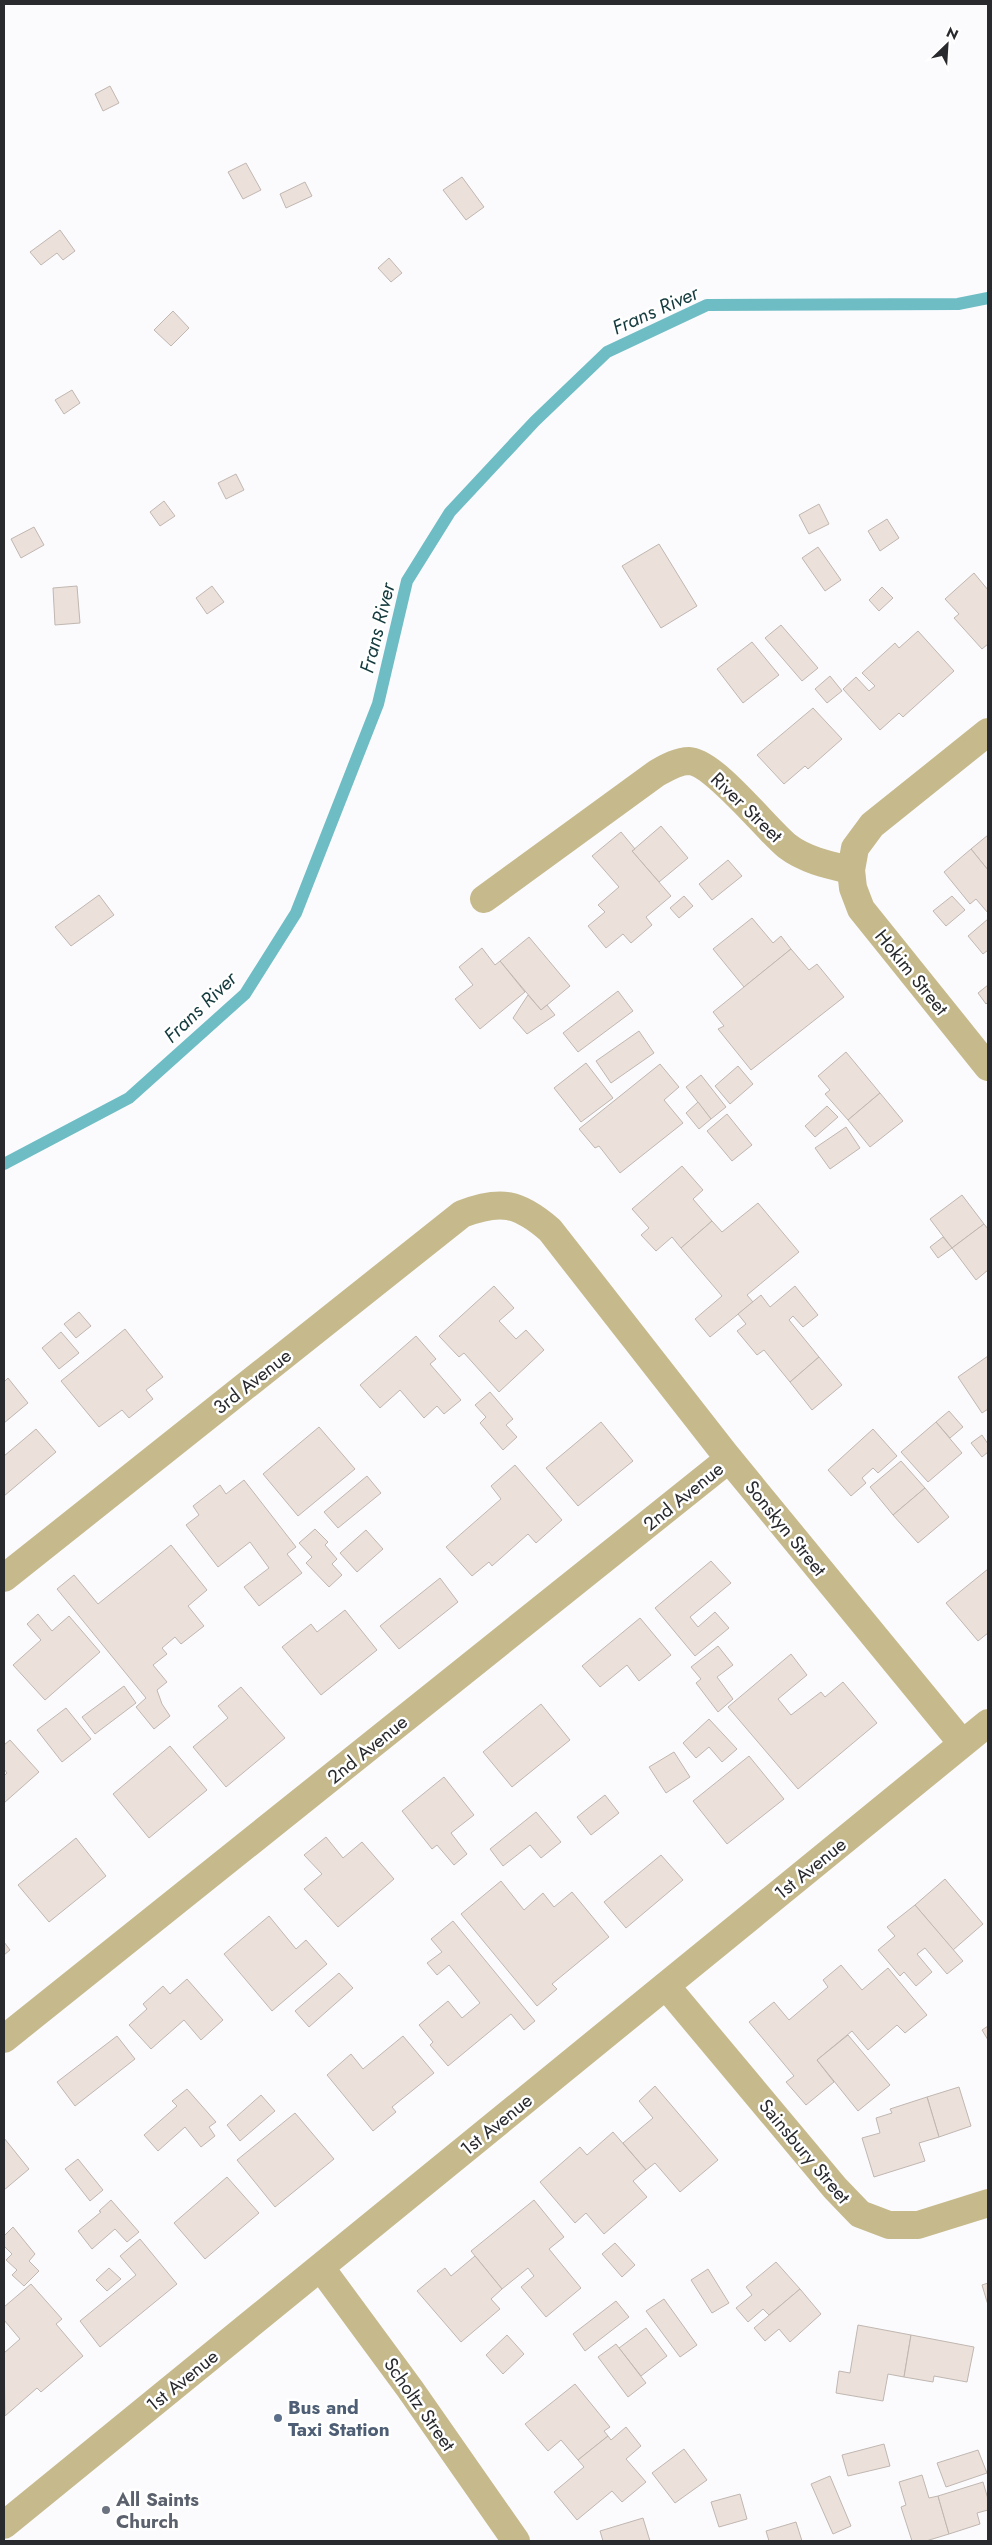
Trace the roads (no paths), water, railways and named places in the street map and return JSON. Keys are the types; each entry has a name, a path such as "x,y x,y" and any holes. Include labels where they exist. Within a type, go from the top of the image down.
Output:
{"street":[{"path":"851,870 855,848 872,825 988,732"},
{"name":"River Street","path":"484,899 657,773 676,764 689,761 702,765 716,776 788,847 818,862 851,870"},
{"name":"Hokim Street","path":"851,870 853,888 862,909 988,1067"},
{"name":"3rd Avenue","path":"4,1578 462,1214 485,1206 510,1206"},
{"name":"Sonskyn Street","path":"510,1206 532,1215 550,1230 729,1459 962,1743"},
{"name":"2nd Avenue","path":"4,2039 729,1459"},
{"name":"1st Avenue","path":"4,2525 988,1723"},
{"name":"Sainsbury Street","path":"666,1986 835,2188 860,2214 890,2225 918,2225 988,2203"},
{"name":"Scholtz Street","path":"321,2268 410,2389 516,2541"}],"waterway":[{"name":"Frans River","path":"4,1164 129,1098 245,994 296,913 378,704 407,581 450,512 535,421 607,352 707,305 958,304 988,298"}],"place":[{"name":"Bus and Taxi Station","path":"278,2418"},
{"name":"All Saints Church","path":"106,2510"}]}
